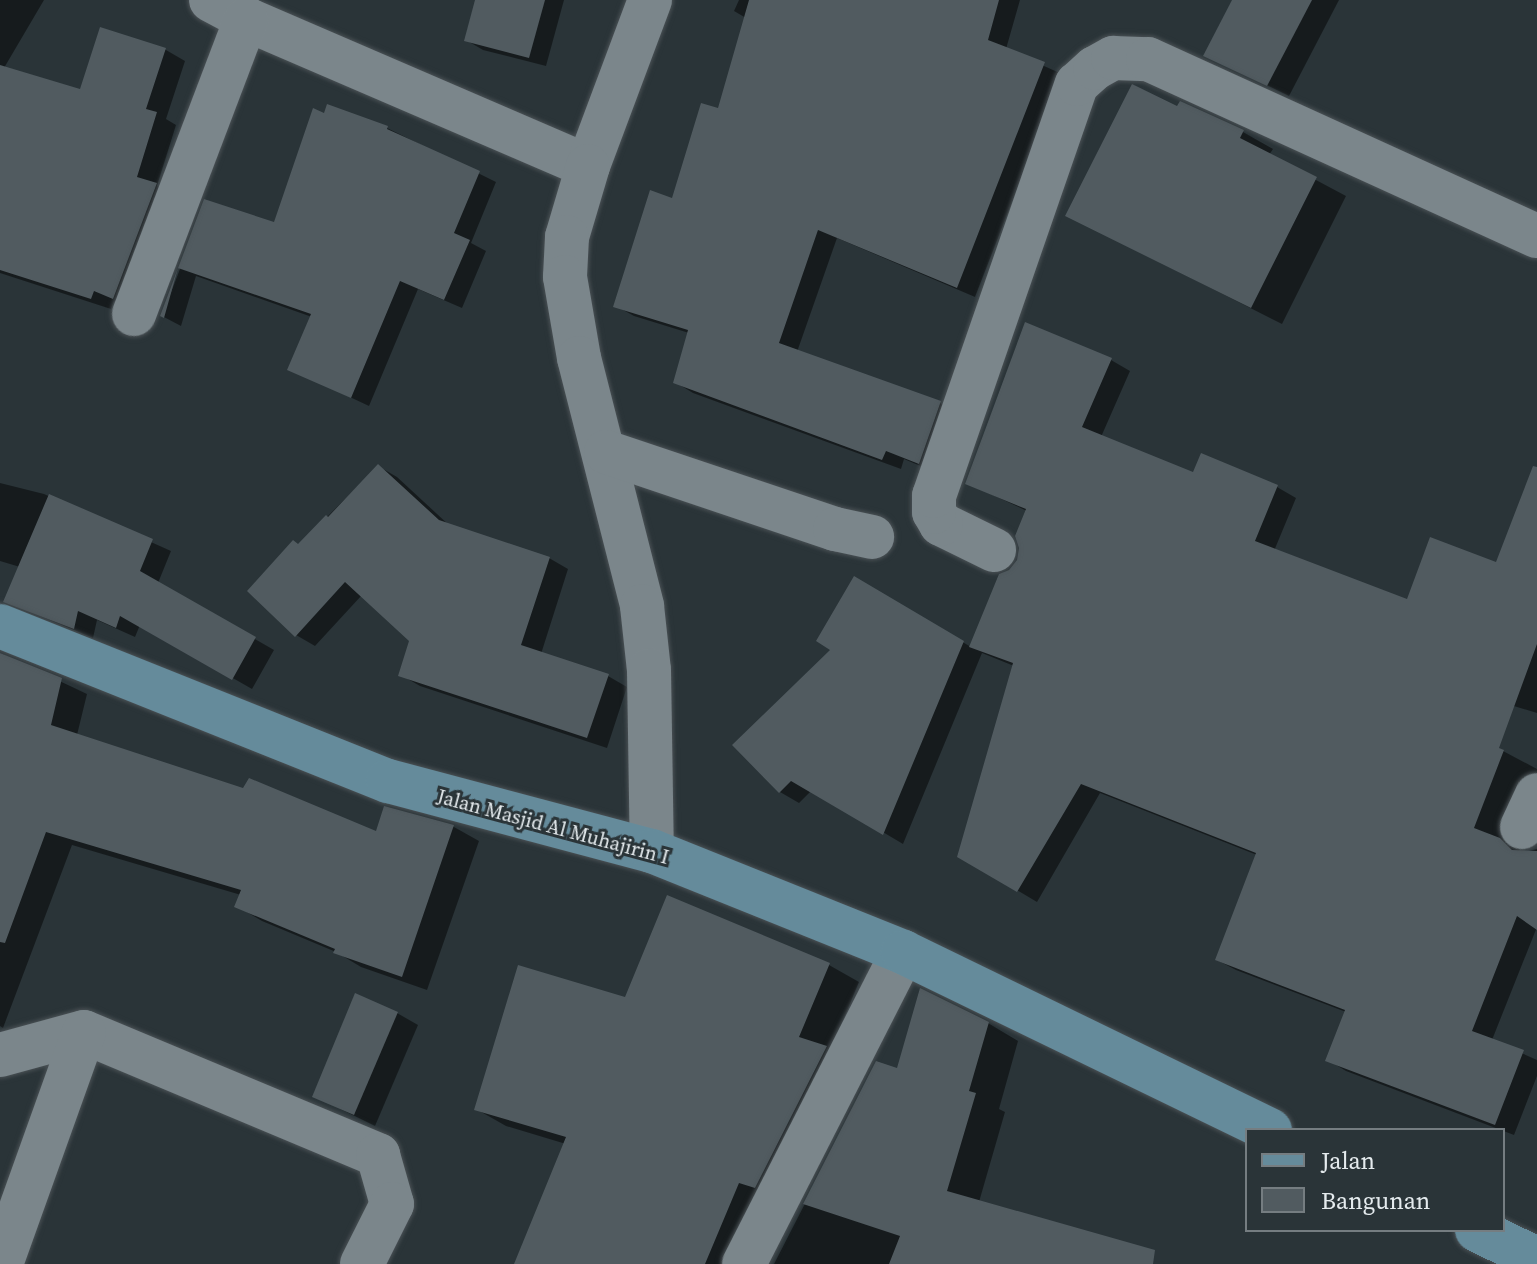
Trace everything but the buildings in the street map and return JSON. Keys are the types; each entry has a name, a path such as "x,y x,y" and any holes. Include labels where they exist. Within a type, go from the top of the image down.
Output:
{"street":[{"path":"650,0 588,166 567,237 565,277 579,358 606,452 642,606 648,657 652,851"},
{"path":"134,314 228,10 588,166"},
{"path":"994,550 941,524 934,512 934,496 1077,84 1095,68 1113,58 1148,59 1537,236"},
{"path":"606,452 835,529 872,537"},
{"name":"Jalan Masjid Al Muhajirin I","path":"0,626 388,781 652,851 903,952 1266,1128"},
{"path":"744,1264 903,952"},
{"path":"1,1264 84,1032"},
{"path":"0,1055 84,1032 378,1155 392,1204 362,1264"},
{"path":"1481,1232 1537,1259"}]}
